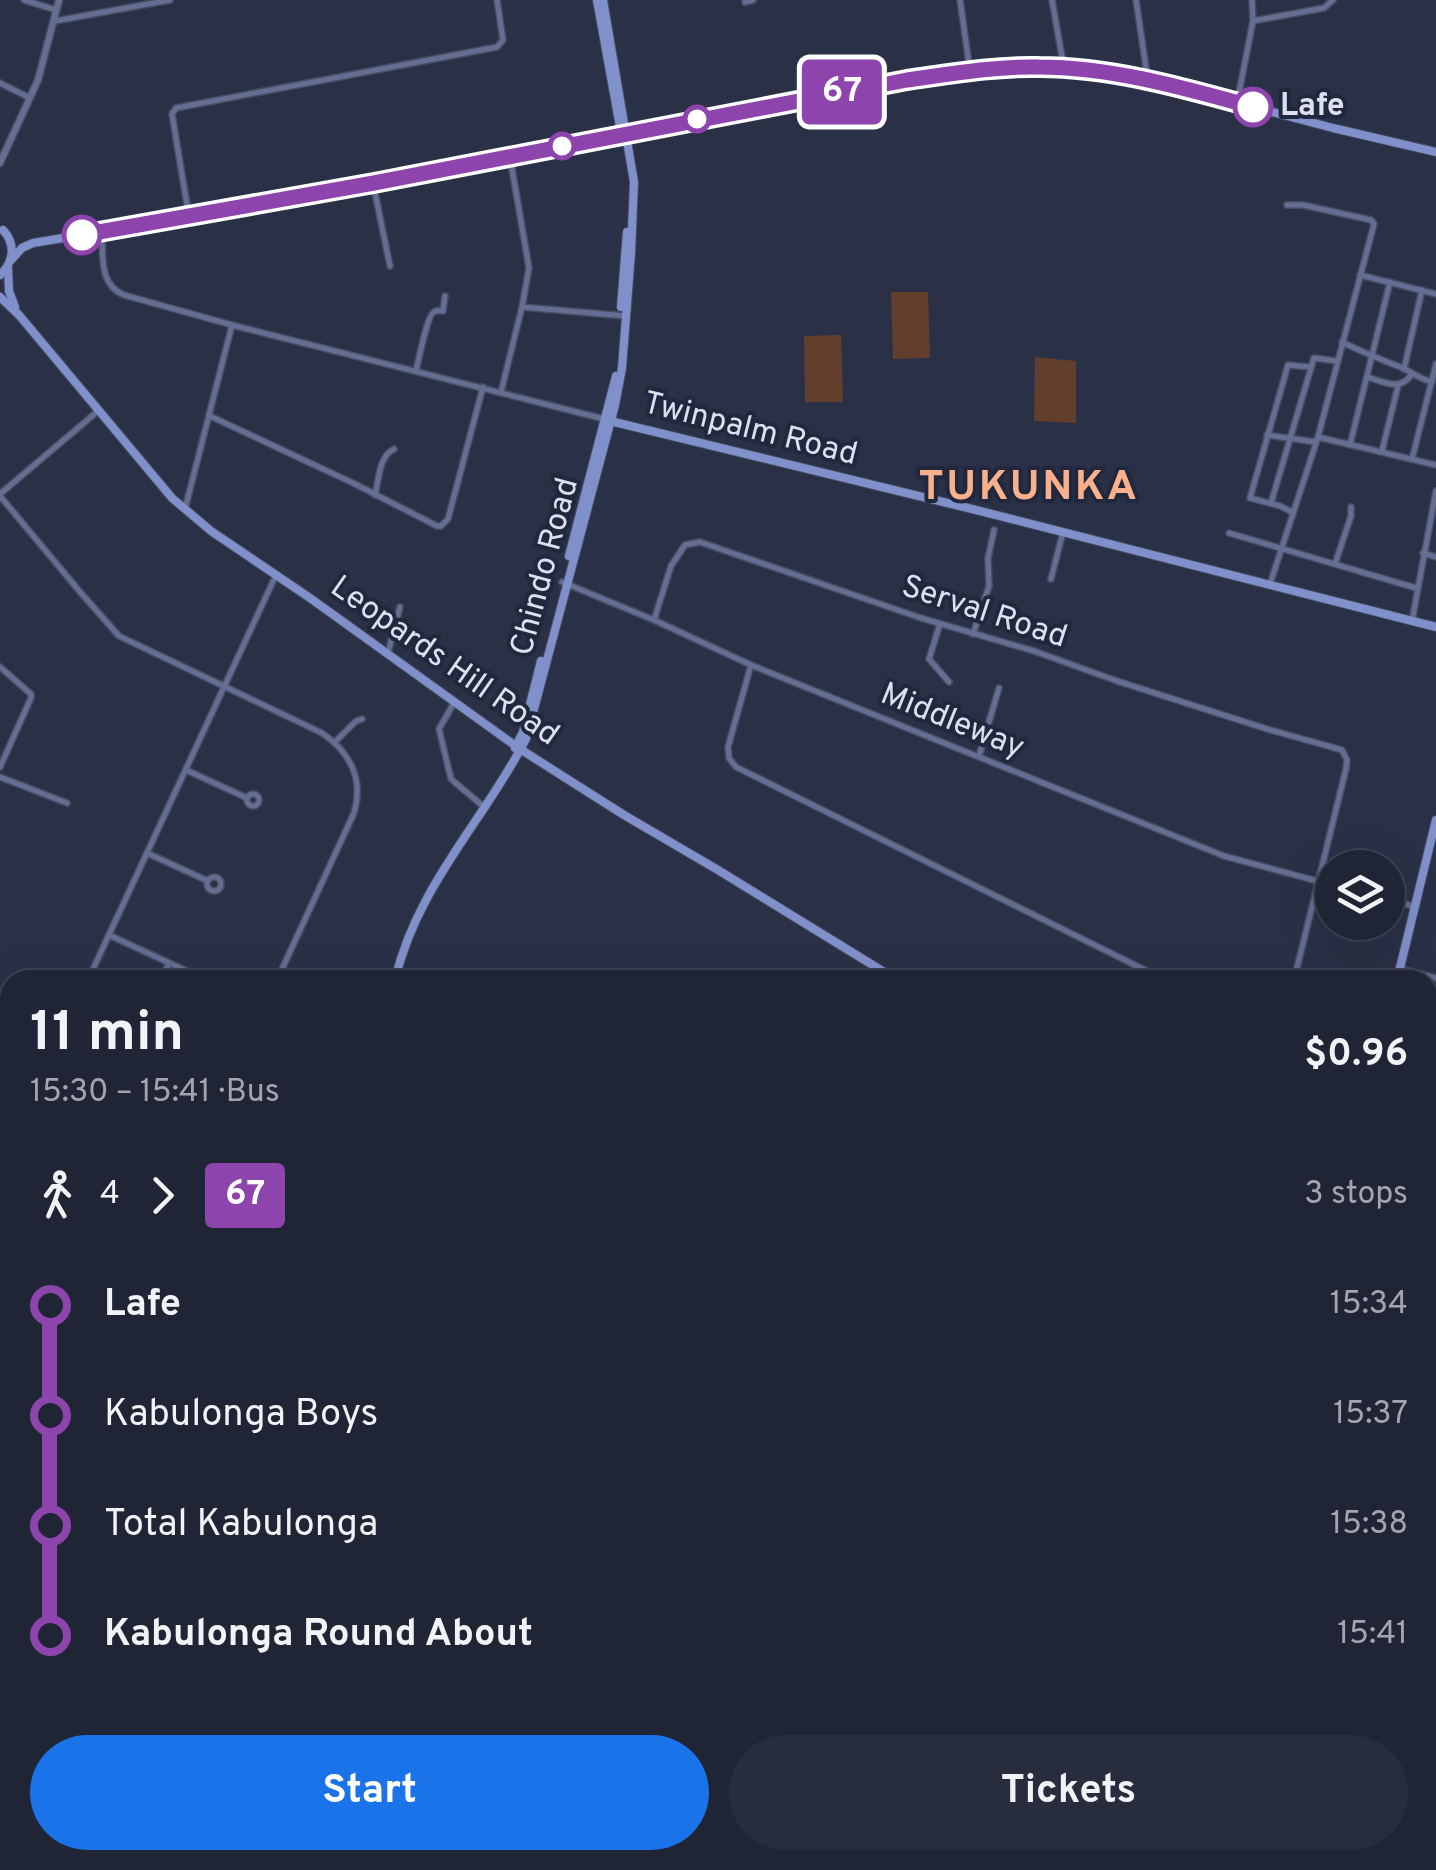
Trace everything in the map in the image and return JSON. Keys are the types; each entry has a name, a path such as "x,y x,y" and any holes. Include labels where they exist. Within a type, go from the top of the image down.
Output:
{"main road":[{"name":"Chindo Road","path":"396,970 409,924 422,897 524,736 607,420 623,316 634,182 600,0"},
{"path":"0,274 24,246 48,240 374,183 907,80 1035,66 1148,81 1436,152"},
{"path":"1,229 27,239 48,240"},
{"name":"Leopards Hill Road","path":"1,229 11,242 8,290 19,316"},
{"name":"Leopards Hill Road","path":"0,297 172,498 211,531 518,748 881,970"},
{"name":"Twinpalm Road","path":"607,420 1436,627"},
{"path":"524,736 532,756 512,759 505,738 524,736"},
{"path":"1400,970 1436,820"}],"street":[{"path":"24,0 56,10"},
{"path":"0,163 38,80 59,0"},
{"path":"54,22 170,0"},
{"path":"189,217 172,114 176,108 497,47 503,40 496,0"},
{"path":"745,2 754,0"},
{"path":"960,0 970,72"},
{"path":"1052,0 1064,68"},
{"path":"1136,0 1148,81"},
{"path":"1237,103 1253,21 1252,0"},
{"path":"1253,21 1324,8 1333,0"},
{"path":"0,84 30,98"},
{"path":"501,392 529,262 510,157"},
{"path":"374,183 390,266"},
{"path":"1270,584 1317,440 1373,222 1287,205"},
{"name":"Twinpalm Road","path":"102,232 104,272 115,292 607,420"},
{"path":"1360,275 1436,294"},
{"path":"1350,445 1390,282"},
{"path":"1404,369 1422,290"},
{"path":"416,370 429,316 442,311 445,296"},
{"path":"522,307 623,316"},
{"path":"185,510 232,325"},
{"path":"1342,342 1420,379 1434,378"},
{"path":"1270,502 1314,358 1337,362"},
{"path":"1412,459 1436,364"},
{"path":"1292,512 1250,498 1288,365 1311,367"},
{"path":"1367,377 1398,386 1412,374"},
{"path":"1382,452 1398,386"},
{"path":"210,416 441,526 450,513 482,387"},
{"path":"98,412 0,495 119,636 308,726 335,742 355,774 356,807 282,970"},
{"path":"1267,435 1350,445 1436,464"},
{"path":"375,494 383,458 394,449"},
{"path":"1412,620 1436,491"},
{"path":"1335,564 1350,507"},
{"path":"973,634 989,586 988,558 994,530"},
{"path":"1052,580 1063,532"},
{"path":"1229,533 1416,588"},
{"name":"Serval Road","path":"654,620 674,559 685,545 695,542 1267,729 1333,746 1346,755 1346,769 1326,850"},
{"path":"1424,554 1436,556"},
{"path":"93,970 276,576"},
{"name":"Middleway","path":"564,583 750,665 1224,856 1315,881"},
{"path":"388,653 400,607"},
{"path":"940,624 930,659 950,682"},
{"path":"750,665 728,747 729,758 736,767 1145,970"},
{"path":"0,667 32,698 0,764"},
{"path":"979,756 999,688"},
{"path":"455,702 439,729 448,771 451,779 483,806"},
{"path":"335,742 362,718"},
{"path":"186,770 247,798"},
{"path":"0,777 67,803"},
{"path":"147,853 208,881"},
{"path":"1296,970 1315,894"},
{"path":"1405,904 1416,907"},
{"path":"109,936 184,970"},
{"path":"165,970 168,963"}],"shaded area":[{"path":"891,292 928,292 930,358 893,359"},
{"path":"841,335 843,402 805,402 804,336"},
{"path":"1035,357 1076,361 1076,423 1034,421"}],"bus line":[{"name":"67","path":"82,235 907,80 964,73 1035,66 1064,68 1166,84 1253,107"}],"place":[{"name":"Lafe","path":"1253,107"}],"district":[{"name":"TUKUNKA","path":"1029,488"}]}
